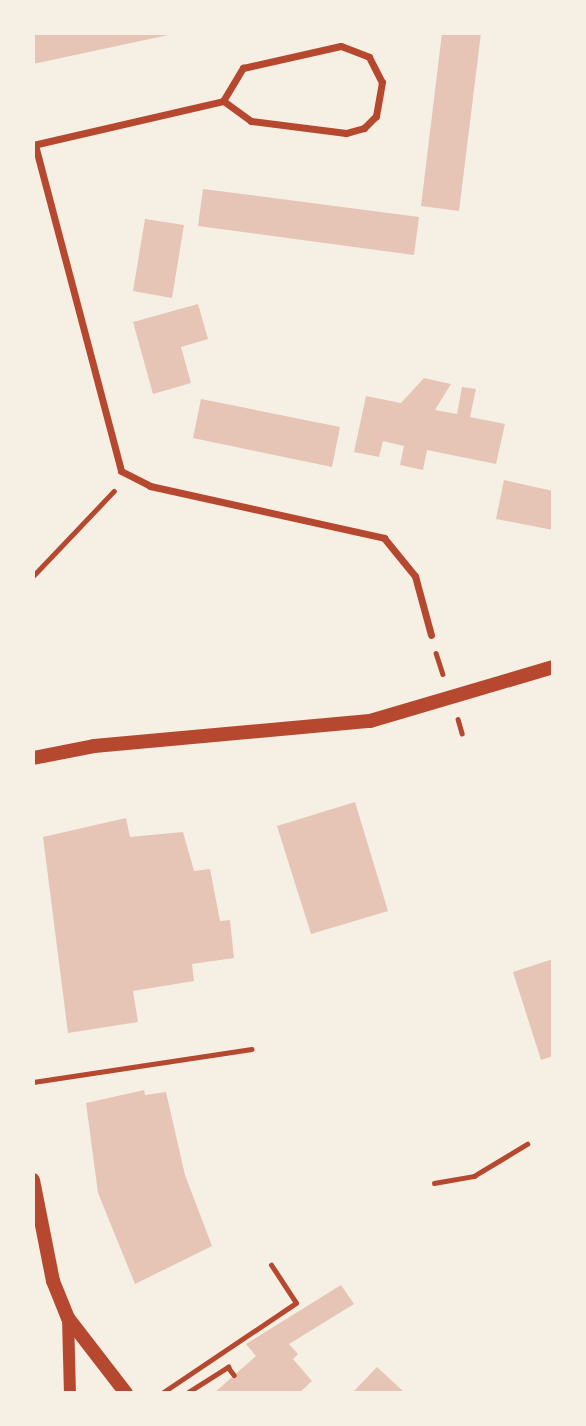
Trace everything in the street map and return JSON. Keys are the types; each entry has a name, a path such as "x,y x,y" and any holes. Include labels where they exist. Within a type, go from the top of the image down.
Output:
{"main road":[{"path":"33,758 94,746 370,721 553,667"},
{"path":"33,1180 50,1269 68,1318 126,1393"}],"street":[{"path":"223,101 251,121 346,133 364,128 376,116 382,82 369,57 341,46 243,68 223,101 34,145 121,471 150,486 384,538 415,576 430,635"},
{"path":"68,1318 70,1393"}],"lane":[{"path":"33,1082 252,1049"}],"path":[{"path":"33,576 130,475"},
{"path":"434,1183 474,1176 527,1144"},
{"path":"162,1393 296,1303 271,1265"},
{"path":"187,1393 196,1391 228,1367 234,1375"}],"building":[{"path":"33,33 173,33 173,34 33,64"},
{"path":"442,33 481,33 459,211 421,206"},
{"path":"203,189 419,217 414,255 198,226"},
{"path":"145,219 184,225 172,298 133,291"},
{"path":"198,304 208,339 181,347 191,383 153,394 133,322"},
{"path":"424,378 451,384 435,410 457,414 462,387 476,389 470,417 505,424 496,464 427,450 423,470 400,465 404,446 383,441 379,457 354,452 366,396 401,403"},
{"path":"201,399 340,427 332,467 193,438"},
{"path":"504,480 553,491 553,530 496,519"},
{"path":"355,802 388,911 311,934 277,826"},
{"path":"126,818 130,837 183,832 194,871 210,869 220,921 230,920 234,958 192,964 194,981 133,991 138,1022 68,1033 43,837"},
{"path":"553,959 553,1056 541,1060 513,972"},
{"path":"144,1090 145,1095 166,1092 185,1175 212,1246 135,1284 98,1193 86,1103"},
{"path":"341,1285 354,1304 289,1344 298,1354 293,1359 312,1381 299,1393 214,1393 256,1356 246,1344"},
{"path":"377,1367 405,1393 352,1393"}]}
